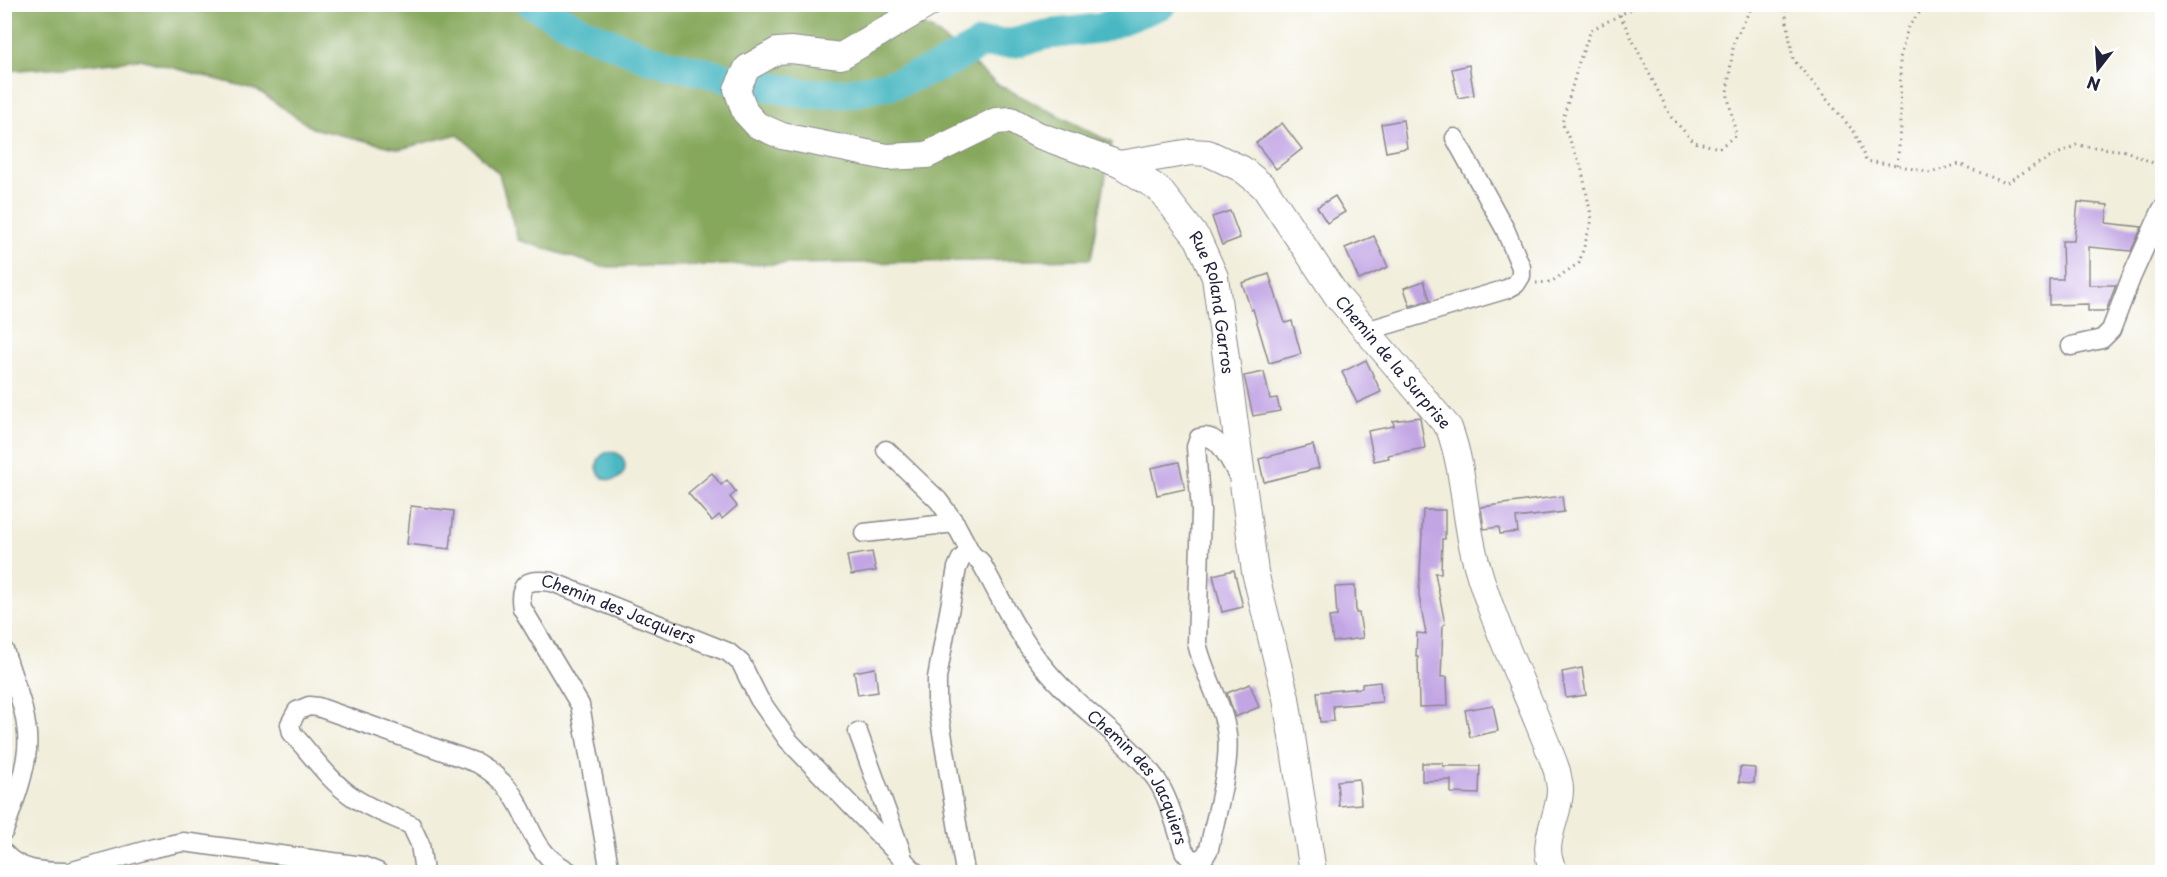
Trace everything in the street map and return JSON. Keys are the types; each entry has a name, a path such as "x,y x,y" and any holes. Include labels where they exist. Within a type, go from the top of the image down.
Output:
{"main road":[{"name":"Rue Roland Garros","path":"929,4 841,56 791,50 777,51 760,60 747,68 737,89 745,111 757,125 782,136 887,157 927,155 996,121 1011,120 1038,135 1119,164 1159,189 1198,239 1215,277 1255,572 1286,698 1313,873"},
{"name":"Chemin de la Surprise","path":"1119,164 1191,152 1208,153 1242,169 1264,187 1337,297 1449,428 1456,446 1468,532 1480,574 1557,771 1560,789 1547,850 1549,864 1555,873"}],"street":[{"path":"1366,331 1507,289 1516,284 1521,276 1521,267 1505,229 1455,138"},
{"path":"2071,346 2103,339 2111,330 2131,278 2163,209"},
{"name":"Chemin des Jacquiers","path":"972,555 980,561 1023,637 1043,667 1066,693 1141,761 1157,780 1166,797 1184,851 1197,861 1205,856 1209,849 1228,754 1227,735 1222,715 1197,643 1201,511 1196,447 1199,438 1207,435 1216,439 1244,483"},
{"path":"886,450 938,500 955,523 972,555"},
{"path":"864,533 955,523"},
{"path":"965,873 939,721 937,678 957,568 966,554 972,555"},
{"name":"Chemin des Jacquiers","path":"610,873 580,705 522,608 520,598 522,588 528,582 536,580 552,582 728,652 741,663 759,699 788,740 910,867"},
{"path":"4,650 24,714 27,734 27,750 4,831"},
{"path":"424,873 420,844 411,825 366,805 338,785 292,733 290,724 297,711 303,707 318,707 477,764 492,772 517,801 535,840 543,851 550,860 570,873"},
{"path":"858,732 910,867"},
{"path":"4,853 29,869 67,873 183,842 363,866 378,873"}],"path":[{"path":"1516,284 1551,282 1579,263 1592,220 1581,166 1562,123 1579,62 1591,30 1641,4"},
{"path":"1620,15 1671,117 1694,142 1719,148 1736,135 1727,92 1734,41 1753,4"},
{"path":"1784,4 1793,59 1855,133 1866,161 1898,165 1930,173 1959,164 2006,183 2037,164 2076,145 2126,151 2163,167"},
{"path":"1898,165 1901,130 1900,58 1908,27 1926,4"}],"green space":[{"path":"5,5 873,5 933,30 997,84 1112,143 1091,259 603,267 518,240 499,174 458,134 400,149 312,128 257,90 140,59 5,71"}],"water":[{"path":"611,452 621,456 625,466 621,476 611,480 601,476 597,466 601,456"}],"building":[{"path":"1469,65 1474,95 1458,98 1452,69"},
{"path":"1403,120 1407,148 1386,152 1381,124"},
{"path":"1282,123 1302,149 1276,169 1256,143"},
{"path":"1335,196 1345,212 1327,223 1317,207"},
{"path":"2078,202 2108,205 2106,223 2142,227 2131,251 2089,247 2089,285 2116,285 2106,311 2088,311 2088,304 2049,305 2049,279 2063,279 2062,241 2074,241"},
{"path":"1230,211 1240,238 1222,245 1212,217"},
{"path":"1374,236 1388,267 1359,280 1345,248"},
{"path":"1269,274 1285,323 1292,321 1301,354 1269,363 1253,309 1251,310 1242,283"},
{"path":"1424,281 1430,300 1410,306 1404,288"},
{"path":"1366,360 1381,392 1357,403 1342,372"},
{"path":"1264,372 1270,399 1277,398 1280,411 1253,416 1244,376"},
{"path":"1420,417 1425,448 1388,455 1389,458 1374,461 1368,431 1394,426 1393,421"},
{"path":"1313,445 1319,468 1264,482 1259,459"},
{"path":"1179,462 1185,489 1157,495 1151,468"},
{"path":"712,473 721,485 727,480 736,492 730,497 737,506 722,519 719,515 712,521 688,493"},
{"path":"1562,496 1564,512 1516,518 1518,532 1500,534 1499,527 1484,529 1481,507"},
{"path":"411,506 454,511 450,549 407,544"},
{"path":"1423,510 1445,510 1445,539 1442,539 1441,573 1435,573 1445,624 1443,625 1441,677 1447,677 1448,706 1419,707 1417,633 1426,634 1419,596"},
{"path":"872,552 876,571 851,575 847,556"},
{"path":"1234,570 1243,607 1222,612 1213,575"},
{"path":"1355,586 1356,613 1359,613 1363,638 1333,642 1329,617 1337,616 1335,587"},
{"path":"875,668 878,692 858,695 854,672"},
{"path":"1582,668 1586,695 1566,698 1562,672"},
{"path":"1380,682 1382,702 1333,706 1334,721 1320,722 1317,692 1362,688 1362,684"},
{"path":"1250,684 1259,707 1235,717 1227,693"},
{"path":"1493,705 1498,731 1470,737 1465,710"},
{"path":"1422,763 1443,763 1443,766 1480,766 1479,794 1451,793 1451,780 1422,781"},
{"path":"1740,767 1755,768 1754,783 1739,782"},
{"path":"1359,779 1361,804 1339,806 1337,781"}],"waterway":[{"path":"532,4 580,30 650,59 807,94 849,93 893,84 939,67 981,44 1014,43 1044,35 1101,28 1162,4"}]}
